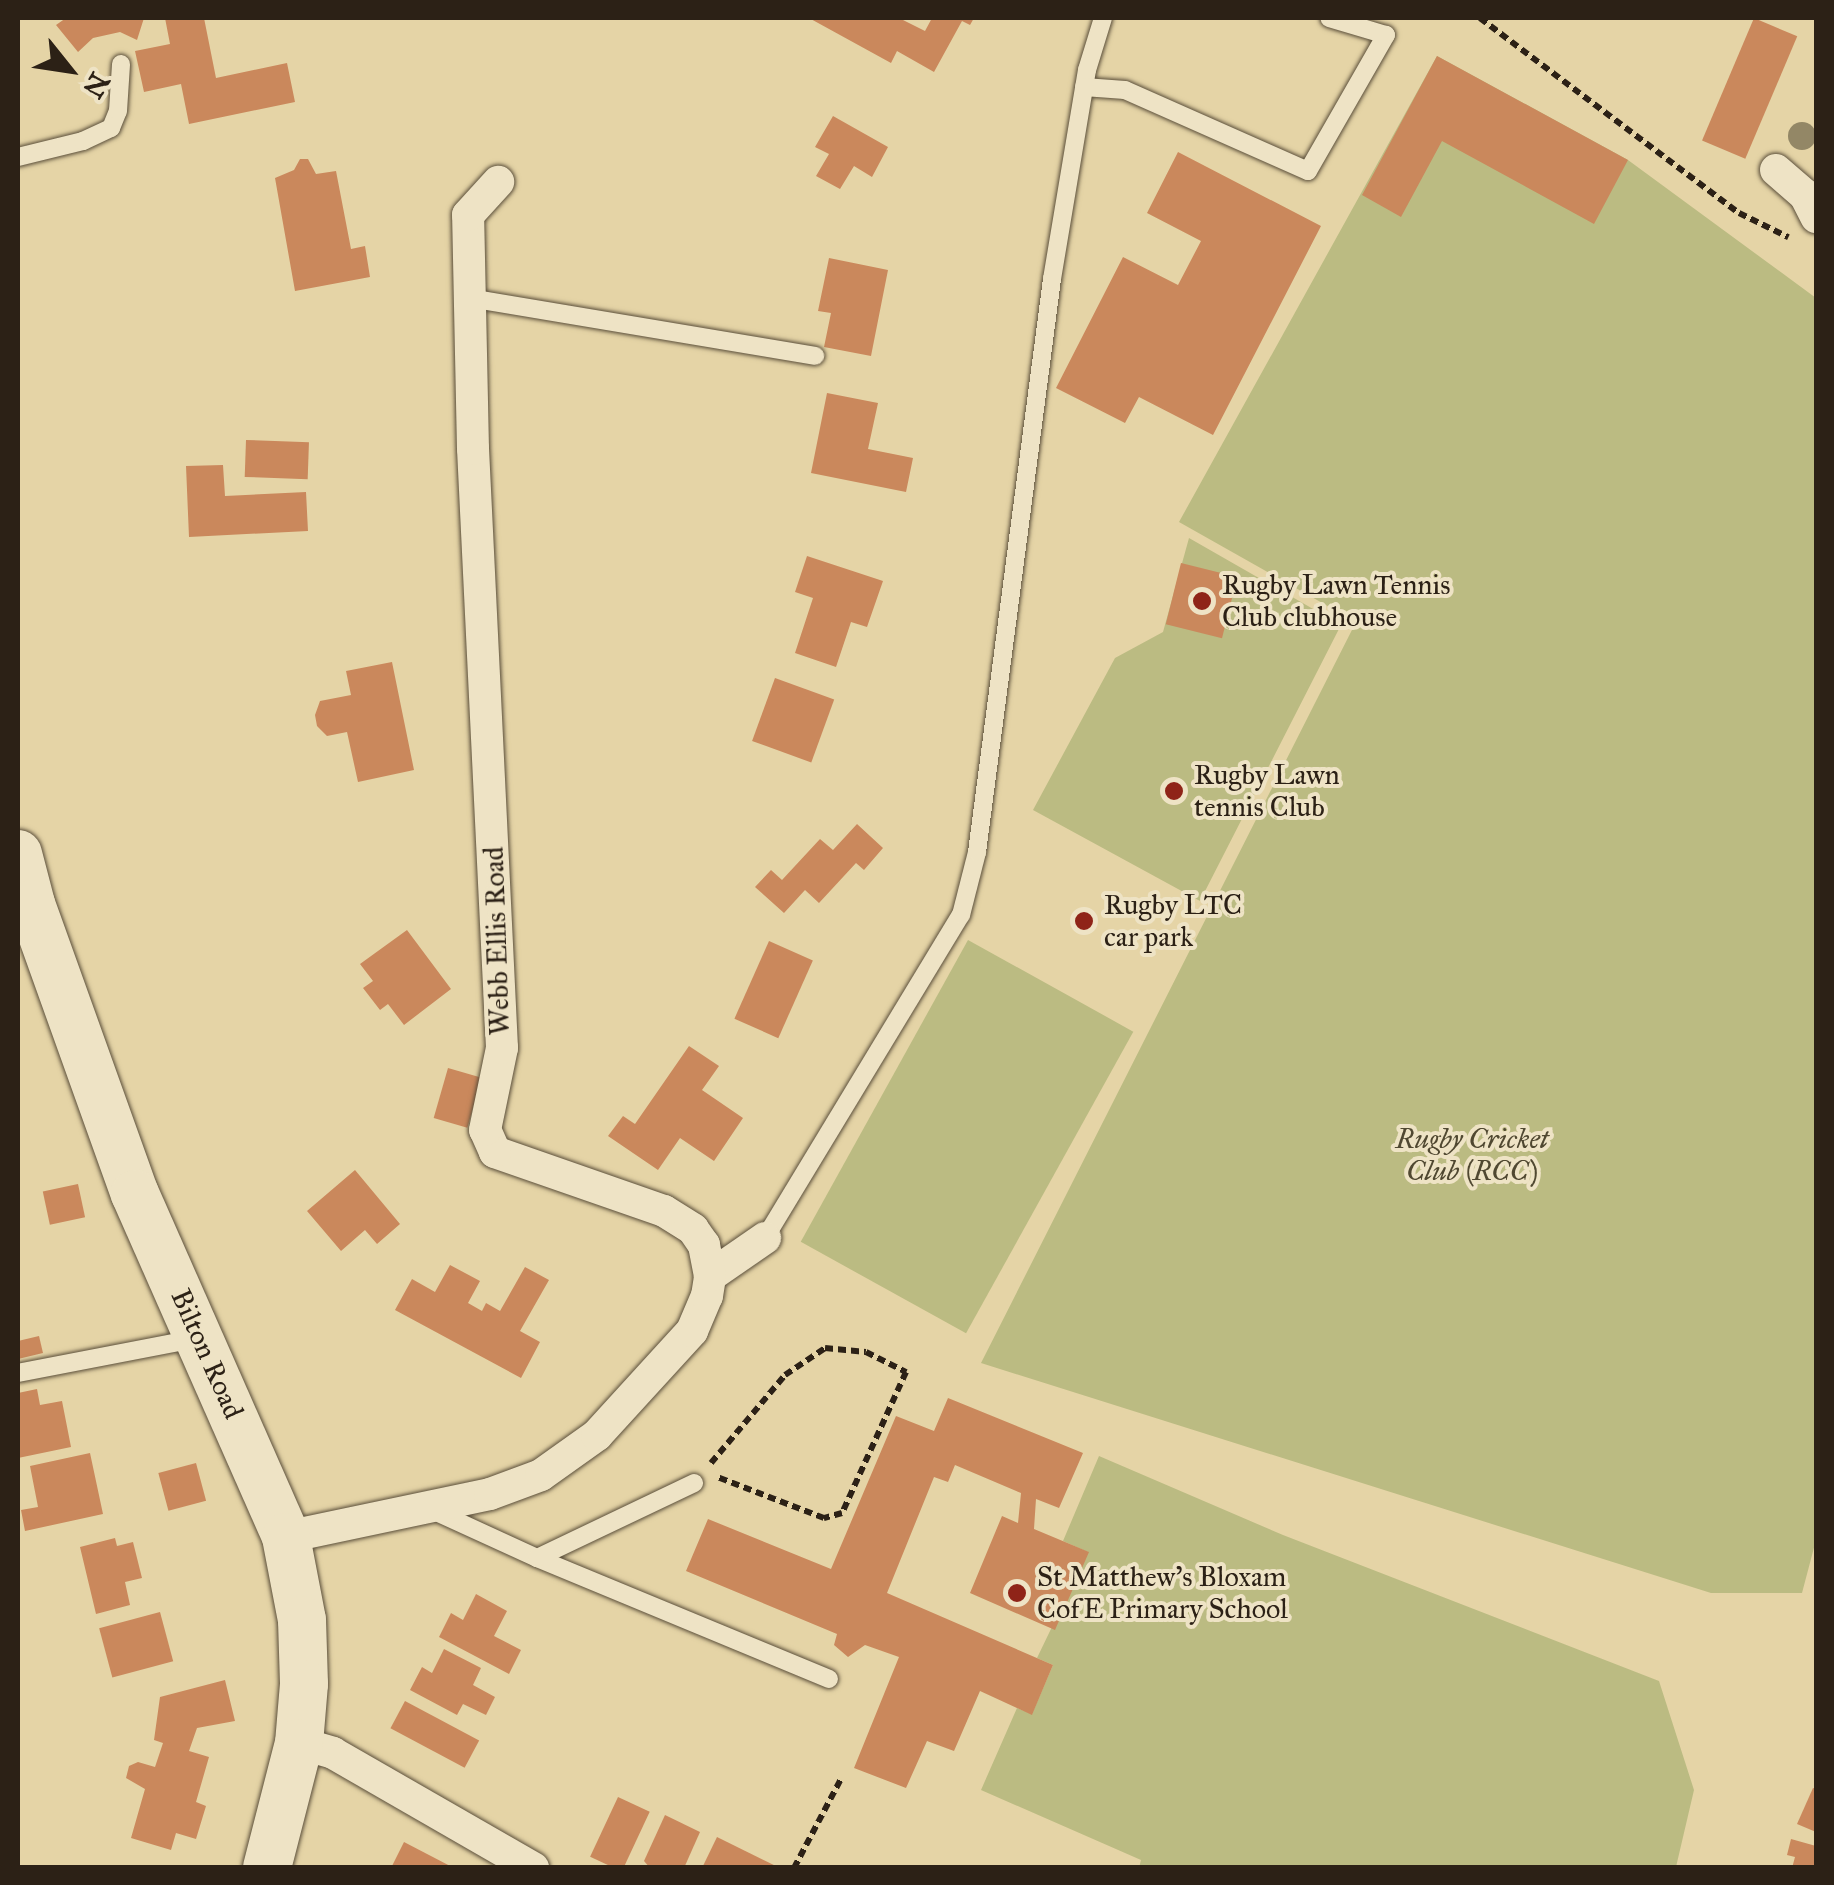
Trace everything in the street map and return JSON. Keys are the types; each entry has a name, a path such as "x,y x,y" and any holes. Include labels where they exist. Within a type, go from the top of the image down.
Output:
{"main road":[{"name":"Bilton Road","path":"18,854 31,904 135,1194 286,1536 302,1620 299,1743 268,1868"}],"street":[{"path":"1776,170 1810,207"},
{"name":"Webb Ellis Road","path":"498,182 468,215 502,1048 485,1130 495,1152 664,1210 694,1228 704,1245 710,1276"},
{"path":"286,1536 490,1494 541,1475 597,1435 692,1331 708,1296 710,1276 766,1238"},
{"path":"299,1743 333,1753 534,1868"}],"lane":[{"path":"766,1238 960,915 977,852 1052,278 1084,87 1103,18"},
{"path":"1084,87 1125,90 1308,171 1386,35 1328,18"},
{"path":"18,157 83,141 110,128 118,111 121,64"},
{"path":"470,298 815,356"},
{"path":"18,1373 201,1338"},
{"path":"537,1558 699,1478"},
{"path":"430,1508 537,1558 830,1678"}],"path":[{"path":"1480,18 1738,213 1810,207"},
{"path":"825,1348 866,1352 906,1372 842,1512 824,1518 699,1478 785,1375 825,1348"},
{"path":"794,1868 841,1779"}],"green space":[{"name":"Rugby Cricket Club (RCC)","path":"1437,56 1628,160 1816,298 1816,1540 1802,1593 1711,1593 981,1363 1356,622 1179,522"},
{"path":"1189,538 1341,625 1200,901 1033,810 1115,658 1163,632"},
{"path":"968,940 1133,1032 966,1333 801,1242"},
{"path":"1099,1456 1283,1535 1659,1681 1694,1790 1676,1867 1139,1868 1141,1860 981,1790 1017,1708 1032,1714 1053,1665 1037,1658 1088,1552 1063,1541"}],"building":[{"path":"66,18 144,18 137,40 120,32 93,38 78,52 56,25"},
{"path":"165,18 204,18 216,78 287,63 295,102 189,124 181,84 144,92 135,51 170,44"},
{"path":"809,18 899,18 925,31 932,18 974,18 970,25 962,21 934,72 897,51 891,63"},
{"path":"1754,18 1797,36 1745,159 1702,140"},
{"path":"1437,56 1628,160 1594,224 1442,141 1401,217 1362,195"},
{"path":"833,116 888,147 872,177 854,166 840,189 816,176 829,154 815,147"},
{"path":"1178,152 1321,226 1213,435 1139,397 1125,423 1056,388 1123,257 1178,285 1201,241 1147,213"},
{"path":"300,159 308,159 316,174 336,171 351,249 365,246 370,277 295,291 275,178 294,170"},
{"path":"829,258 888,270 871,356 824,347 831,313 818,311"},
{"path":"827,393 878,403 868,449 913,458 906,492 811,473"},
{"path":"246,440 309,442 308,479 245,477"},
{"path":"223,465 225,496 306,492 308,531 189,537 186,466"},
{"path":"807,556 883,581 867,627 851,622 836,667 795,653 813,598 795,592"},
{"name":"Rugby Lawn Tennis Club clubhouse","path":"1181,563 1237,577 1222,638 1166,624"},
{"path":"392,662 414,770 358,782 347,732 327,736 317,726 315,715 320,701 351,695 346,671"},
{"path":"775,678 834,700 811,763 752,741"},
{"path":"857,824 883,848 864,870 856,863 819,903 805,890 784,913 755,887 771,870 782,880 820,839 833,850"},
{"path":"407,930 451,989 404,1025 388,1004 380,1010 363,988 373,981 360,964"},
{"path":"769,941 813,961 778,1038 734,1019"},
{"path":"689,1046 719,1066 702,1090 743,1118 714,1161 680,1138 658,1170 608,1136 623,1116 635,1124"},
{"path":"448,1068 482,1078 467,1128 434,1118"},
{"path":"355,1170 400,1224 377,1244 365,1230 341,1251 307,1211"},
{"path":"78,1184 85,1217 50,1225 43,1191"},
{"path":"450,1265 480,1281 468,1303 482,1311 486,1303 500,1311 525,1267 549,1280 520,1331 540,1342 521,1378 395,1310 412,1279 435,1292"},
{"path":"39,1336 43,1353 18,1359 18,1341"},
{"path":"37,1389 40,1405 62,1401 71,1447 18,1458 18,1393"},
{"path":"948,1398 1083,1453 1059,1508 1036,1499 1034,1529 1089,1552 1055,1630 970,1593 1002,1516 1018,1523 1021,1493 955,1465 948,1482 934,1477 887,1593 1053,1665 1032,1715 980,1691 954,1751 927,1741 906,1788 854,1768 899,1657 865,1645 848,1657 834,1645 837,1634 686,1571 708,1519 831,1569 896,1416 934,1431"},
{"path":"90,1453 103,1514 25,1531 21,1510 38,1507 30,1466"},
{"path":"196,1463 206,1501 168,1511 158,1473"},
{"path":"115,1538 117,1546 133,1542 142,1578 125,1582 130,1605 96,1614 80,1547"},
{"path":"476,1594 507,1611 494,1636 521,1650 509,1674 439,1637 451,1613 463,1620"},
{"path":"160,1612 173,1661 112,1678 99,1628"},
{"path":"444,1649 481,1668 473,1685 495,1697 486,1715 463,1704 457,1715 410,1690 422,1667 432,1673"},
{"path":"225,1680 235,1721 197,1728 189,1751 209,1757 196,1802 206,1806 196,1839 176,1833 171,1850 131,1838 145,1789 126,1778 129,1766 138,1762 155,1767 163,1743 154,1740 160,1697"},
{"path":"405,1701 479,1740 465,1768 390,1728"},
{"path":"1813,1788 1816,1789 1816,1832 1797,1824"},
{"path":"618,1797 650,1812 624,1868 590,1857"},
{"path":"665,1815 700,1832 684,1868 650,1868 644,1861"},
{"path":"717,1837 780,1868 702,1868"},
{"path":"1791,1839 1816,1846 1816,1868 1792,1868 1795,1857 1787,1855"},
{"path":"404,1842 454,1868 391,1868"}],"place":[{"name":"Rugby Lawn Tennis Club clubhouse","path":"1202,601"},
{"name":"Rugby Lawn tennis Club","path":"1174,791"},
{"name":"Rugby LTC car park","path":"1084,921"},
{"name":"St Matthew's Bloxam CofE Primary School","path":"1017,1593"}]}
